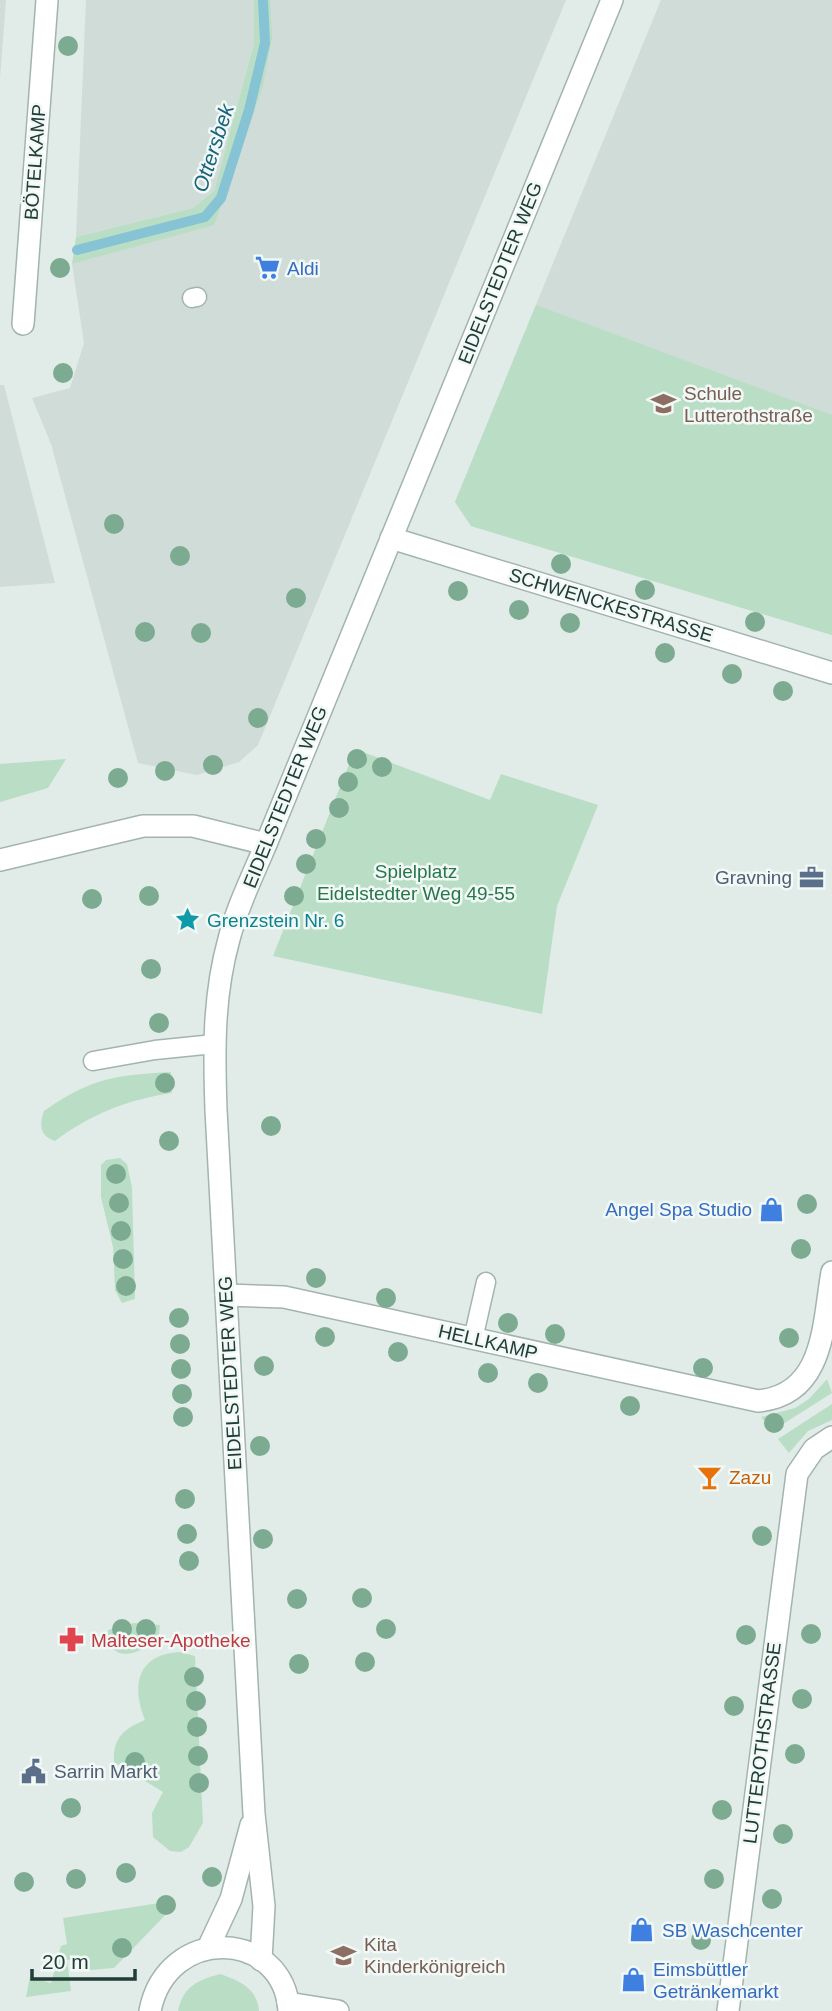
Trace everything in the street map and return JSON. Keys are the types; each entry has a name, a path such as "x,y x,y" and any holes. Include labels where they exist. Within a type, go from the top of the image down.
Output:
{"street":[{"name":"BÖTELKAMP","path":"23,324 47,0"},
{"name":"EIDELSTEDTER WEG","path":"261,1960 264,1906 254,1814 214,1044 219,983 229,936 612,0"},
{"name":"SCHWENCKESTRASSE","path":"391,538 832,673"},
{"path":"0,860 143,826 193,826 266,844"},
{"name":"HELLKAMP","path":"226,1295 284,1297 749,1401 769,1400 788,1394 810,1373 818,1353 832,1272"},
{"name":"LUTTEROTHSTRASSE","path":"727,2011 797,1474 814,1449 832,1437"},
{"name":"EIDELSTEDTER WEG","path":"208,1948 230,1899 254,1814"},
{"path":"150,2011 153,1994 162,1977 190,1953 208,1948 243,1951 261,1960 282,1986 288,2007 338,2011"}],"lane":[{"path":"93,1061 155,1050 214,1044"},
{"path":"473,1339 486,1282"}],"shaded area":[{"path":"0,0 6,0 0,78"},
{"path":"86,0 254,0 254,43 214,191 193,208 76,237"},
{"path":"270,0 566,0 258,745 239,762 197,775 138,763 51,444 32,398 70,388 84,343 72,264 214,224"},
{"name":"Schule Lutterothstraße","path":"661,0 832,0 832,635 471,526 455,502"},
{"path":"0,385 4,385 55,583 0,587"}],"green space":[{"path":"254,0 270,0 272,38 263,86 214,225 72,264 76,237 193,208 214,191 254,43"},
{"path":"536,305 832,415 832,635 471,526 455,502"},
{"name":"Spielplatz Eidelstedter Weg 49-55","path":"355,749 490,800 501,774 598,805 557,906 542,1014 273,956"},
{"path":"66,759 48,788 0,802 0,764"},
{"path":"171,1072 172,1093 140,1099 110,1110 82,1123 55,1141 44,1133 41,1125 44,1111 76,1091 119,1077"},
{"path":"120,1158 127,1164 132,1188 135,1299 122,1303 115,1290 113,1247 101,1197 101,1165 106,1160"},
{"path":"827,1379 832,1393 772,1431 761,1417 795,1408 809,1399"},
{"path":"832,1404 832,1420 808,1431 789,1453 778,1439"},
{"path":"134,1623 160,1625 159,1634 136,1652 120,1653 109,1642 108,1630"},
{"path":"180,1652 195,1656 203,1823 189,1847 181,1852 170,1851 153,1837 152,1813 163,1792 114,1762 115,1746 121,1735 145,1720 139,1684 146,1665 166,1654"},
{"path":"172,1901 174,1906 114,1968 90,1970 88,1958 67,1960 71,1991 26,1997 30,1977 51,1983 61,1946 67,1944 63,1918"},
{"path":"220,1974 246,1986 255,1996 259,2011 178,2011 180,2002 193,1985"}],"waterway":[{"name":"Ottersbek","path":"77,250 205,217 221,198 249,110 265,43 263,0"}],"place":[{"name":"Aldi","path":"267,268"},
{"name":"Schule Lutterothstraße","path":"664,404"},
{"name":"Gravning","path":"812,877"},
{"name":"Grenzstein Nr. 6","path":"187,920"},
{"name":"Angel Spa Studio","path":"772,1209"},
{"name":"Zazu","path":"709,1477"},
{"name":"Malteser-Apotheke","path":"71,1640"},
{"name":"Sarrin Markt","path":"34,1771"},
{"name":"SB Waschcenter","path":"642,1930"},
{"name":"Kita Kinderkönigreich","path":"344,1955"},
{"name":"Eimsbüttler Getränkemarkt","path":"633,1980"}]}
